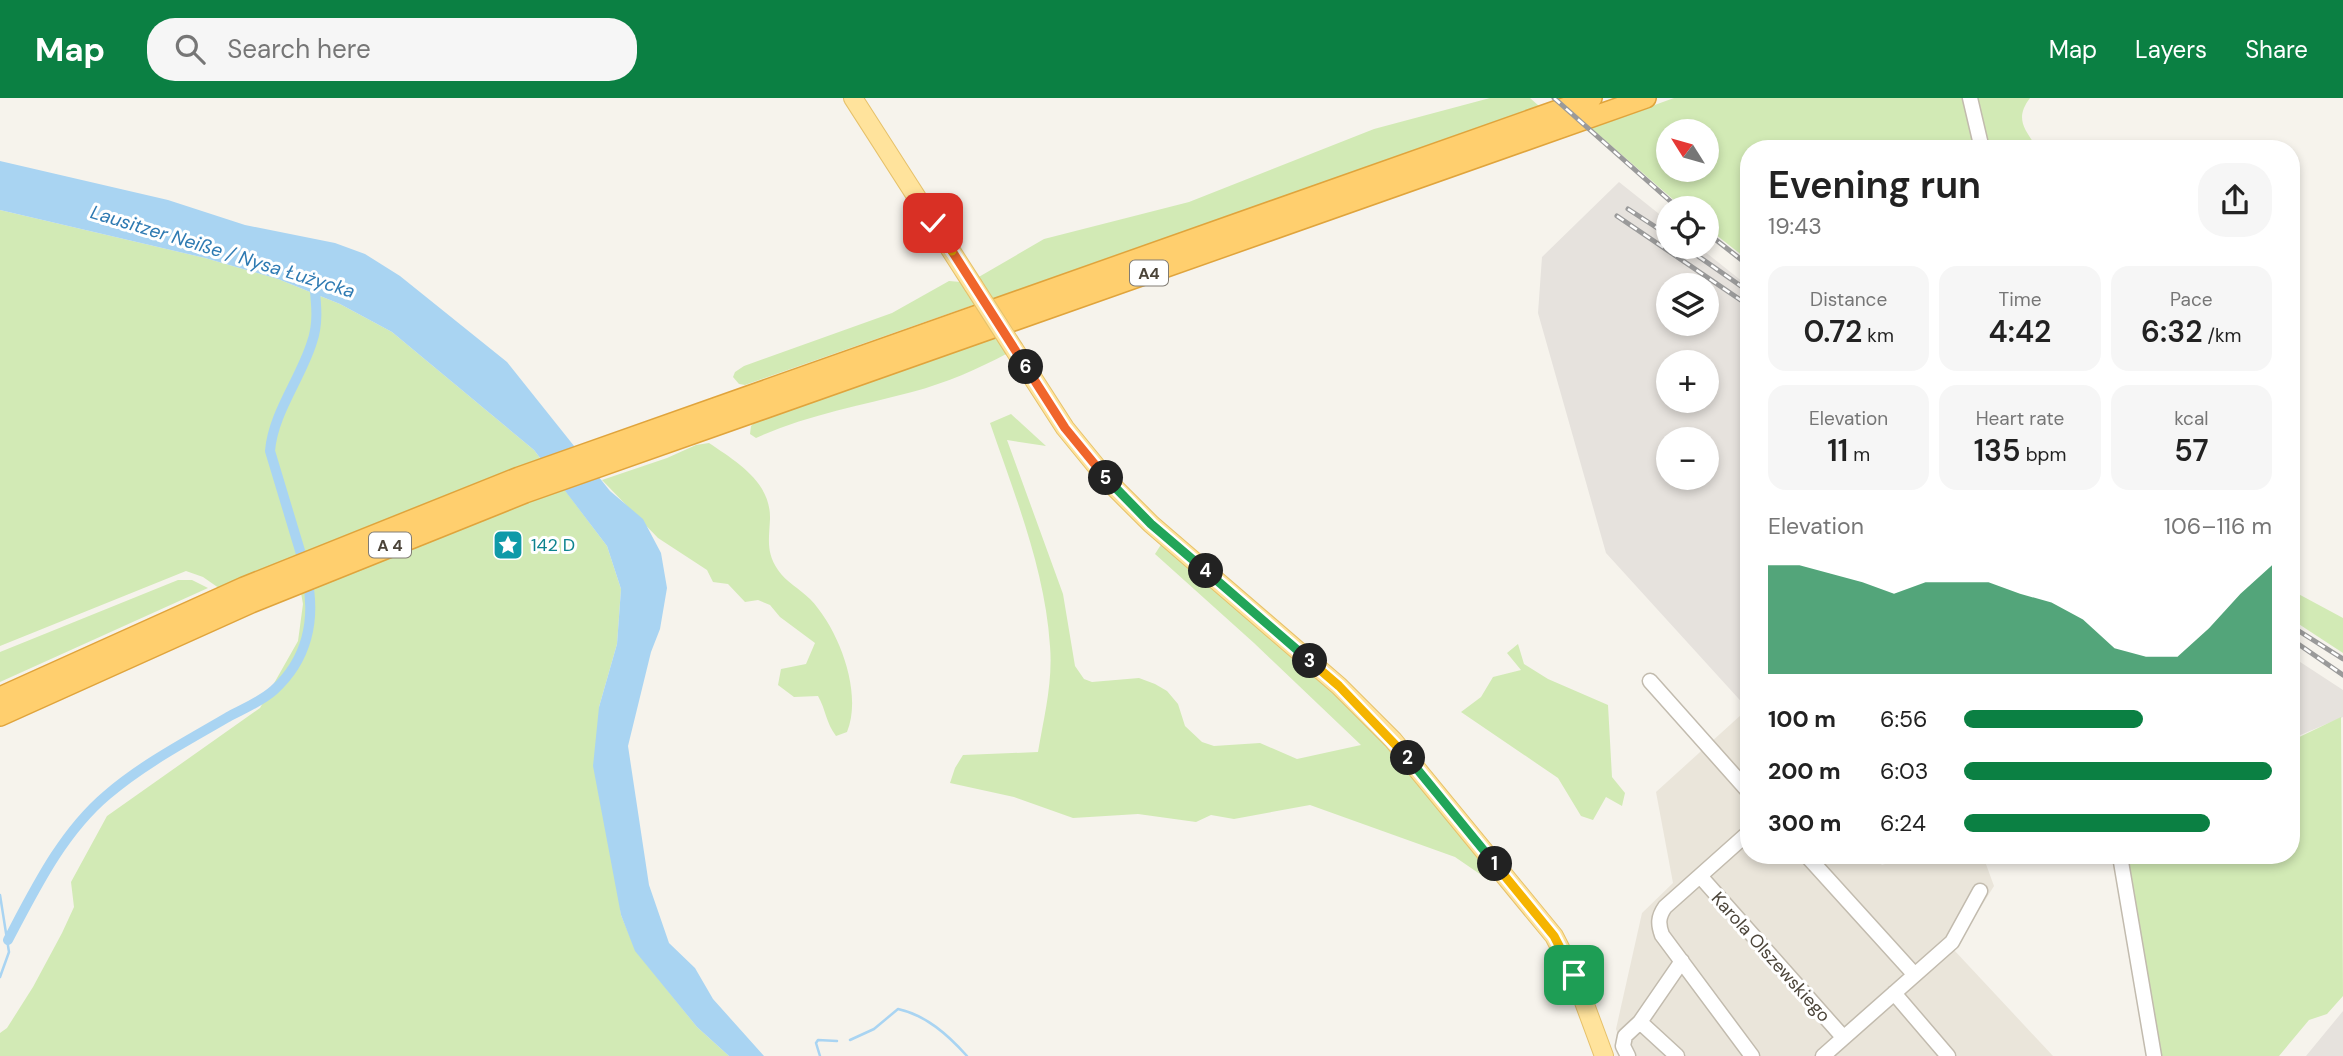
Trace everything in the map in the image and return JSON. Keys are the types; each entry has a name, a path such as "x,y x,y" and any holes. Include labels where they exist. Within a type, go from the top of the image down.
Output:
{"highway":[{"name":"A4","path":"573,466 1592,98"},
{"name":"A4","path":"648,439 1646,98"},
{"name":"A 4","path":"0,697 198,616 423,532 573,466"},
{"name":"A 4","path":"0,716 198,616"}],"main road":[{"path":"853,98 1065,428 1110,483 1151,524 1339,686 1393,740 1554,936 1574,975 1604,1056"}],"street":[{"path":"1970,98 1980,140"},
{"path":"1650,681 1740,782"},
{"path":"1740,840 1665,907 1659,920 1662,935 1752,1056"},
{"path":"1814,864 1914,974"},
{"path":"2121,864 2154,1056"},
{"name":"Karola Olszewskiego","path":"1700,877 1843,1037"},
{"path":"1823,1056 1952,942 1980,891"},
{"path":"1628,1056 1623,1040 1640,1022 1682,961"},
{"path":"1894,993 1948,1056"},
{"path":"1640,1022 1677,1056"}],"shaded area":[{"path":"1619,182 1656,211 1656,259 1714,259 1740,280 1740,700 1606,553 1538,313 1542,257"},
{"path":"2300,662 2343,690 2343,717 2300,735"},
{"path":"1740,716 1740,864 1986,864 1994,886 1954,950 2053,1056 1625,1056 1616,1029 1642,913 1673,883 1656,792"},
{"path":"2343,1011 2343,1056 2306,1056"}],"green space":[{"path":"1490,98 1530,98 1539,106 992,299 977,278 1044,239 1189,202 1374,129"},
{"path":"1674,98 1962,98 1973,140 1740,140 1740,254 1719,237 1719,196 1669,196 1591,128"},
{"path":"1977,98 2030,98 2022,118 2032,140 1987,140"},
{"path":"0,210 205,258 278,279 340,304 392,332 534,450 546,466 226,593 203,577 186,571 0,646"},
{"path":"949,281 961,282 976,304 745,385 739,384 733,377 735,372 744,366 892,313"},
{"path":"996,335 1008,353 962,375 912,392 814,417 756,438 750,434 751,426 759,418"},
{"path":"1011,414 1046,446 1007,440 1063,594 1075,666 1084,679 1092,682 1139,678 1155,684 1167,691 1178,704 1185,726 1202,742 1214,746 1260,743 1297,759 1361,745 1155,554 1162,543 1359,711 1499,875 1490,881 1455,857 1310,805 1234,819 1211,815 1196,822 1138,814 1073,818 1014,797 950,783 963,755 1038,752 1045,713 1051,659 1042,589 1028,533 990,423"},
{"path":"709,443 741,466 759,484 769,506 769,546 774,564 821,612 839,644 850,681 852,699 847,732 836,736 818,696 794,697 778,685 781,669 806,664 815,643 780,617 770,605 758,600 745,602 728,584 713,582 707,570 658,538 602,480 696,445"},
{"path":"558,481 607,546 621,589 617,644 599,707 621,915 636,951 697,1027 729,1056 0,1056 0,1033 7,1028 33,987 62,933 74,907 71,882 107,816 260,708 298,641 303,604 299,582"},
{"path":"178,580 192,580 208,588 0,682 0,652"},
{"path":"2300,595 2343,618 2343,653 2300,625"},
{"path":"1518,644 1524,664 1548,679 1608,705 1612,777 1625,793 1622,806 1606,797 1593,820 1581,816 1558,778 1461,712 1481,697 1493,677 1521,670 1507,653"},
{"path":"2341,717 2343,996 2327,1014 2309,1020 2279,1056 2161,1056 2128,864 2300,864 2300,737"}],"water":[{"name":"Lausitzer Neiße / Nysa Łużycka","path":"0,161 168,200 245,225 335,243 365,254 400,276 507,362 610,491 643,519 661,553 667,588 660,629 651,652 628,746 649,885 669,943 695,968 713,999 764,1056 729,1056 697,1027 635,951 621,915 593,766 599,707 617,644 621,589 607,546 534,450 392,332 340,304 278,279 205,258 0,210"}],"waterway":[{"name":"Lausitzer Neiße / Nysa Łużycka","path":"304,564 270,451 276,423 307,355 316,327 314,282"},
{"path":"8,940 63,844 91,810 135,773 264,698 285,678 294,666 306,638 310,609 307,578"},
{"path":"0,895 9,952 0,977"},
{"path":"850,1040 874,1029 898,1009 918,1016 936,1027 967,1056"},
{"path":"820,1056 816,1043 818,1040 837,1041"}],"railway":[{"path":"1554,98 1664,196"},
{"path":"1628,209 1656,227"},
{"path":"1617,216 1740,300"},
{"path":"1719,242 1740,259"},
{"path":"1702,259 1740,285"},
{"path":"2300,632 2343,659"},
{"path":"2300,645 2343,675"}],"place":[{"name":"142 D","path":"508,545"}],"route":[{"path":"933,223 1065,428 1110,483 1151,524 1339,686 1393,740 1554,936 1574,975"}]}
